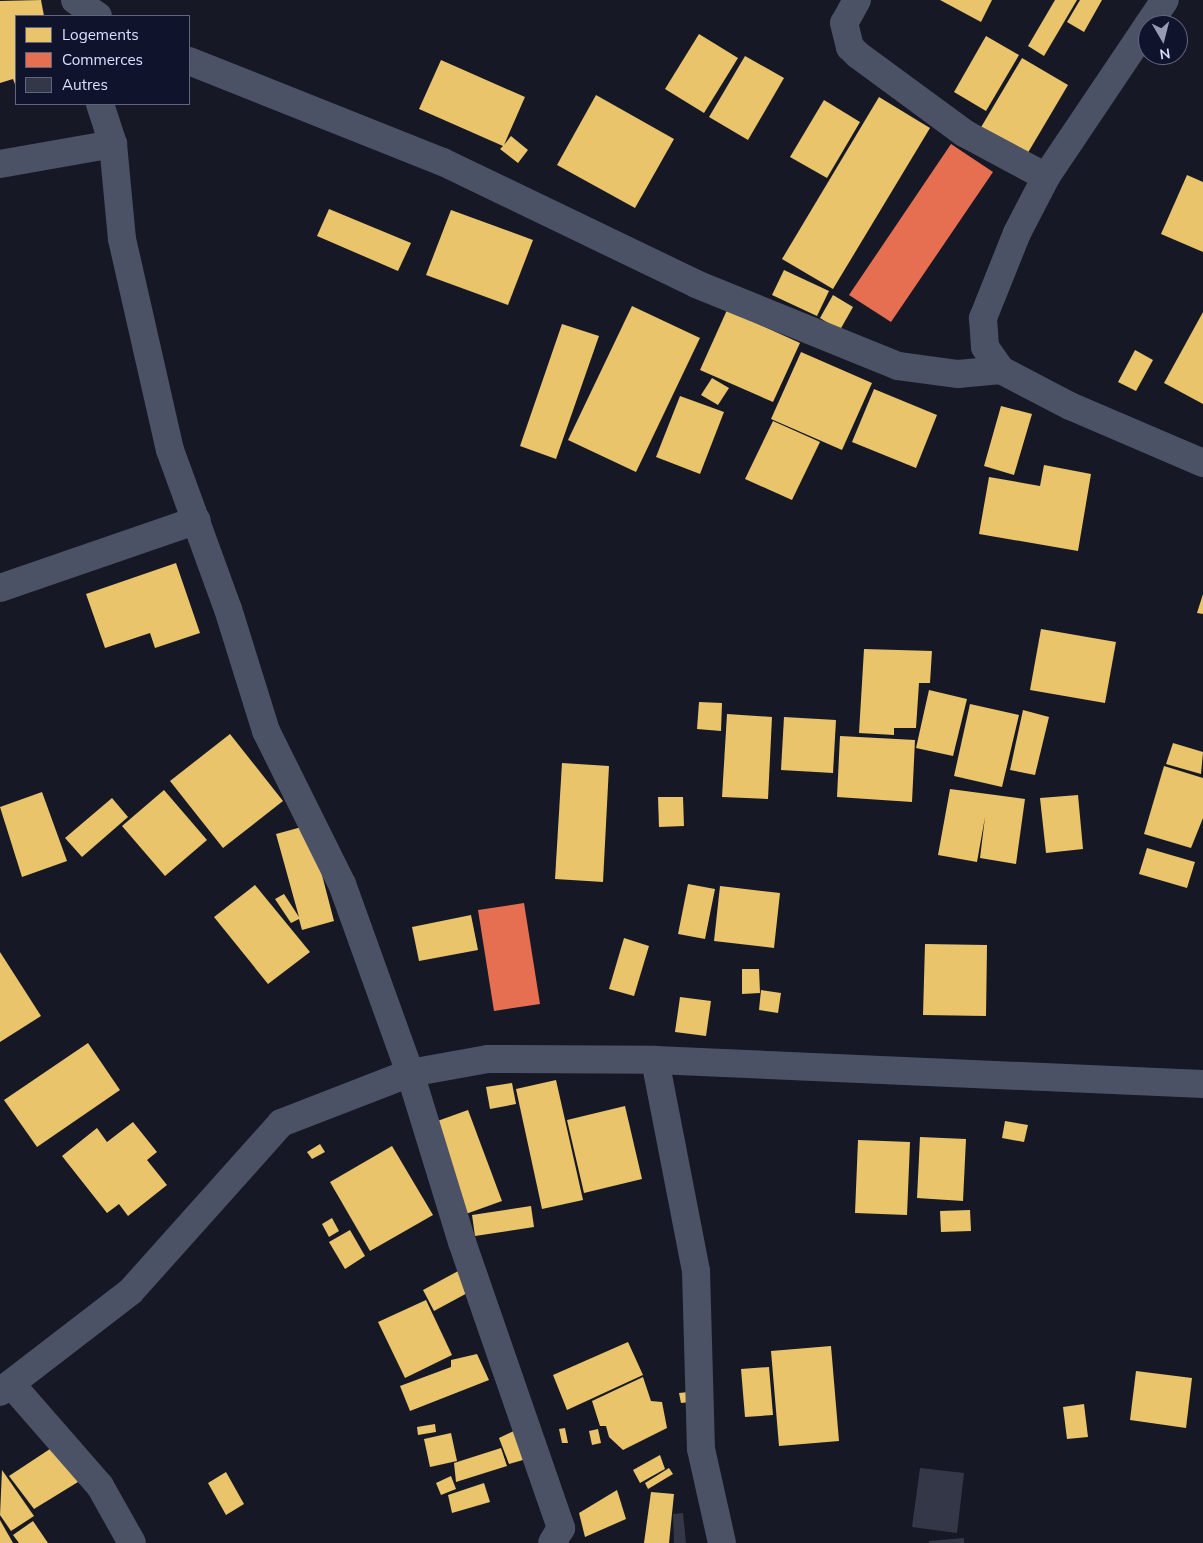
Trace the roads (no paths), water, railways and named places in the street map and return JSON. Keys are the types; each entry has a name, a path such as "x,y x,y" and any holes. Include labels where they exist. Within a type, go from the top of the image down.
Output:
{"street":[{"path":"67,0 72,15"},
{"path":"75,0 97,15"},
{"path":"856,0 844,23 850,46 858,55 964,133 1046,177"},
{"path":"1155,15 1165,0"},
{"path":"1138,40 1046,177 1017,233 984,318 985,347 1001,370 1070,406 1203,463"},
{"path":"190,62 443,162 696,284 898,366 958,374 1001,370"},
{"path":"100,105 113,144 122,239 170,450 197,520 266,731 342,884 410,1073 462,1242 560,1528 552,1543"},
{"path":"0,164 113,144"},
{"path":"0,588 197,520"},
{"path":"132,1543 100,1486 6,1388 131,1291 281,1123 410,1073 488,1059 655,1060 1203,1084"},
{"path":"655,1060 696,1271 701,1449 722,1543"}]}
